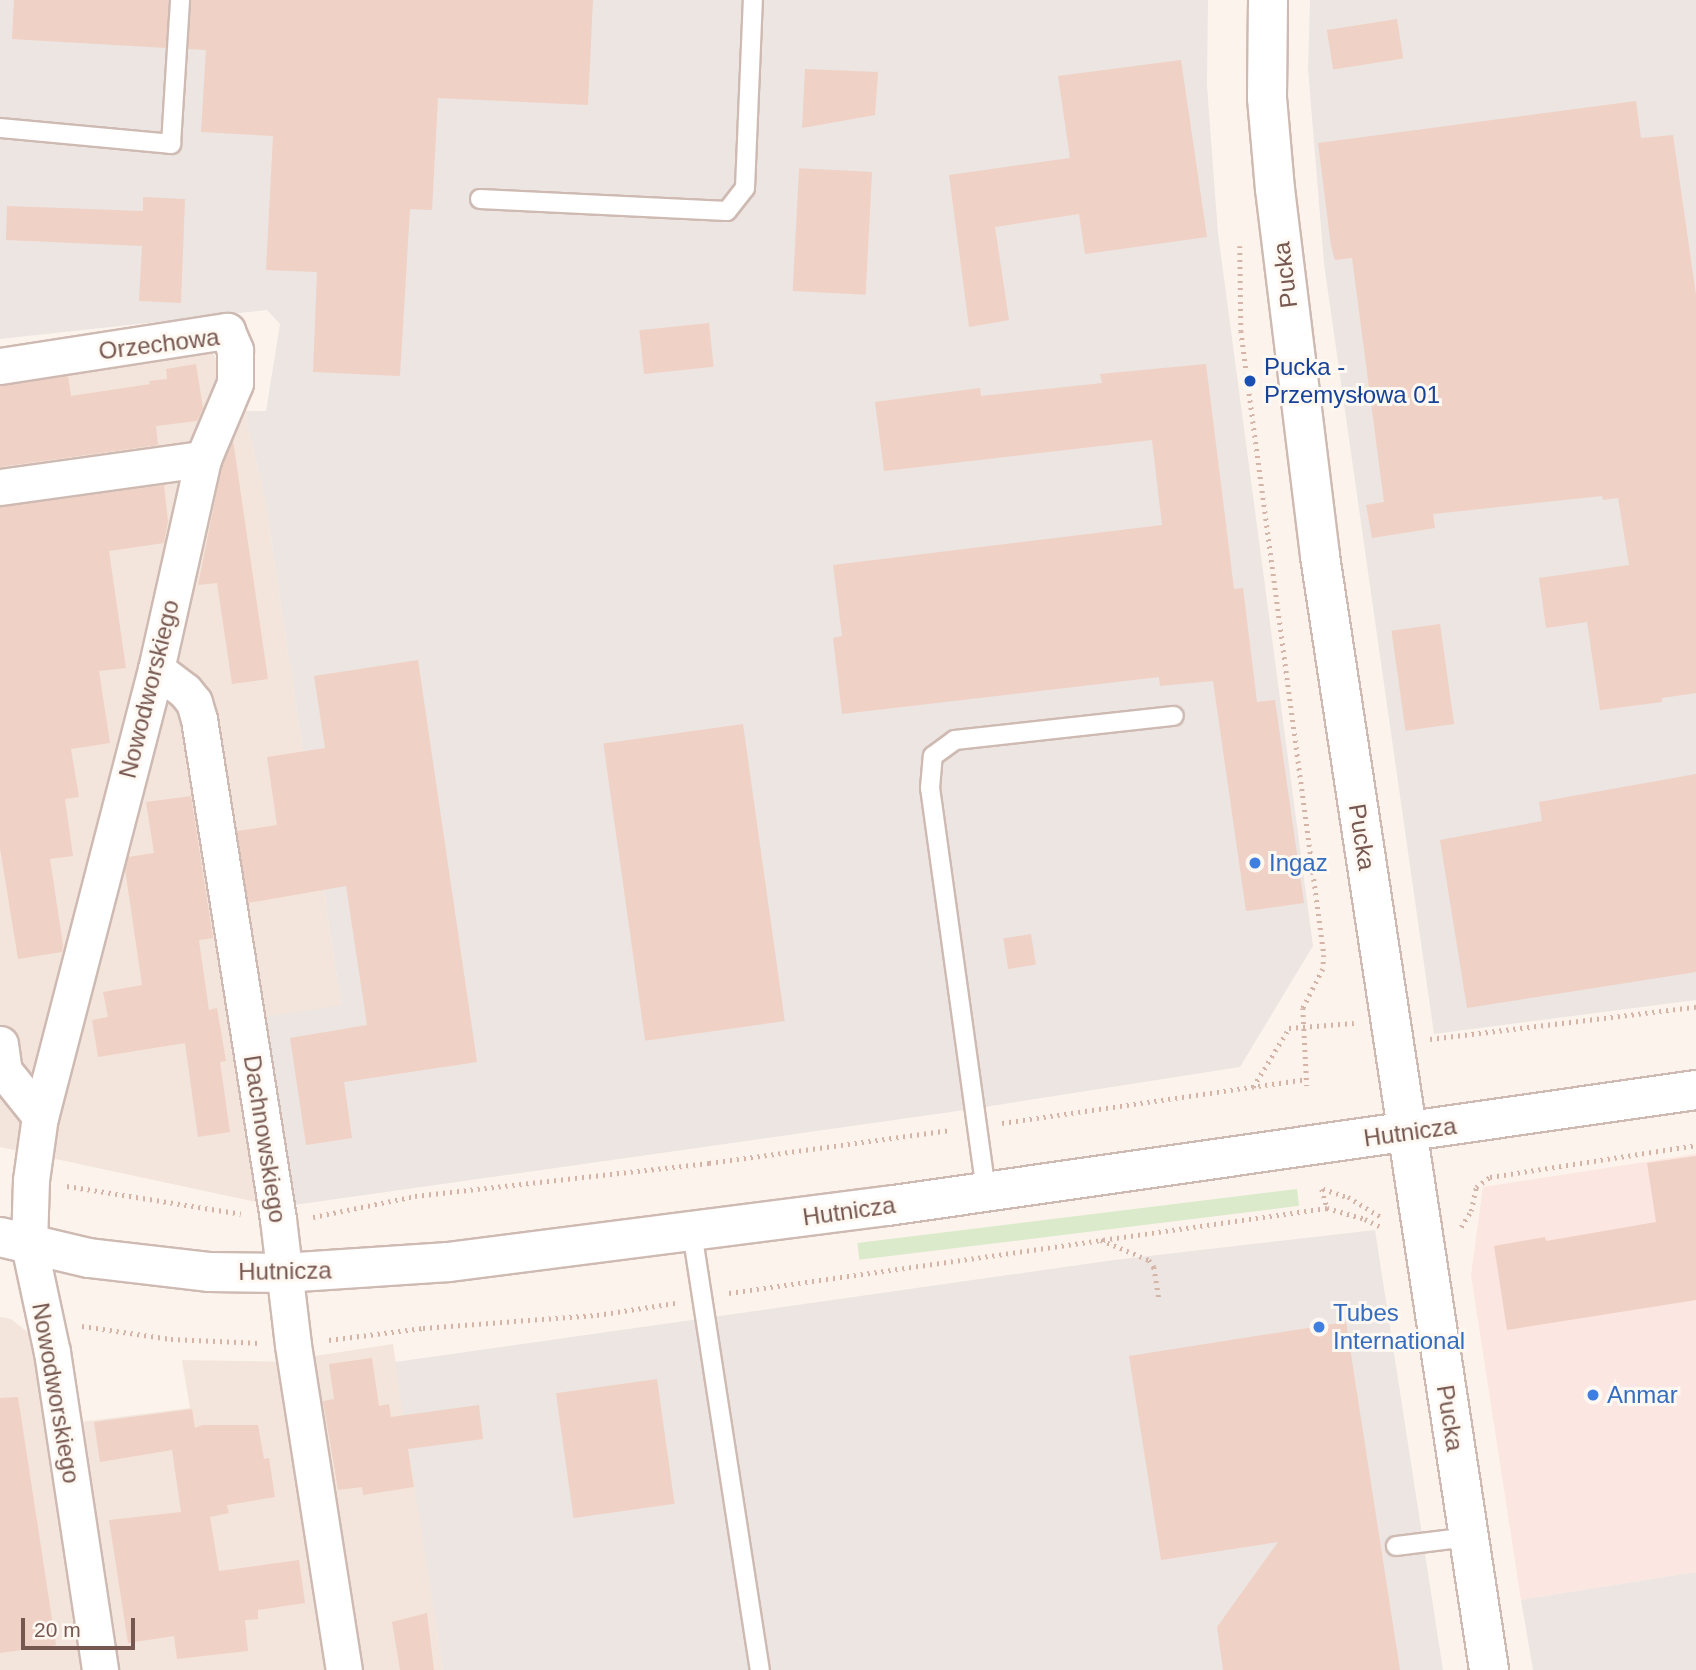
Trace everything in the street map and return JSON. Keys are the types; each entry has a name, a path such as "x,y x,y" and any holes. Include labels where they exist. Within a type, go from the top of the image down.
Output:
{"street":[{"name":"Pucka","path":"1268,0 1267,98 1289,310 1320,556 1489,1670"},
{"name":"Orzechowa","path":"0,366 227,331 235,350 235,383 204,459"},
{"path":"0,487 204,459"},
{"name":"Nowodworskiego","path":"100,1670 52,1352 14,1241 31,1180 40,1116 156,668 204,459"},
{"name":"Dachnowskiego","path":"156,668 186,691 194,702 199,719 278,1219 283,1273 308,1444 344,1670"},
{"path":"0,1044 4,1071 40,1116"},
{"name":"Hutnicza","path":"14,1241 89,1258 210,1272 283,1273 449,1262 692,1232 1696,1090"}],"lane":[{"path":"0,128 171,144 180,0"},
{"path":"480,199 727,211 745,188 753,0"},
{"path":"986,1191 930,788 933,756 955,740 1174,716"},
{"path":"692,1232 760,1670"},
{"path":"1396,1546 1468,1537"}],"path":[{"path":"1240,241 1241,331 1324,955 1323,968 1303,1009 1307,1086"},
{"path":"1422,1040 1696,1007"},
{"path":"1253,1087 1289,1028 1347,1024"},
{"path":"97,1191 278,1219 313,1217 415,1196 709,1163 1307,1079"},
{"path":"1461,1227 1471,1211 1476,1187 1490,1177 1696,1145"},
{"path":"1389,1221 1348,1198 1322,1189 1327,1208 1365,1219 1382,1228 1391,1228"},
{"path":"1101,1239 1149,1260 1154,1267 1159,1300"}],"shaded area":[{"path":"0,0 1208,0 1207,85 1218,233 1313,946 1240,1067 972,1109 287,1206 258,1018 341,1005 265,499 246,418 250,411 266,411 280,324 267,310 0,339"},
{"path":"1310,0 1696,0 1696,1000 1434,1034 1324,264 1308,69"},
{"path":"209,349 219,362 218,390 187,445 228,443 242,410 250,411 246,418 265,499 341,1005 265,1204 0,1147 0,382"},
{"name":"Anmar","path":"1696,1154 1696,1572 1521,1600 1471,1275 1483,1187"},
{"path":"1375,1230 1443,1670 443,1670 395,1362 1114,1260"},
{"path":"0,1317 11,1319 30,1334 67,1345 80,1422 190,1408 182,1360 308,1362 308,1357 393,1344 443,1670 0,1670"},
{"path":"1696,1572 1696,1670 1533,1670 1521,1600"}],"green space":[{"path":"1297,1189 1299,1206 859,1260 857,1243"}],"building":[{"path":"14,0 169,0 166,48 12,39"},
{"path":"191,0 593,0 588,105 438,98 432,210 410,209 400,376 313,372 317,272 266,270 273,136 201,132 206,50 188,49"},
{"path":"1397,19 1403,59 1333,70 1327,30"},
{"path":"1181,60 1207,237 1085,254 1079,214 995,227 1009,320 969,327 949,175 1070,158 1058,76"},
{"path":"805,69 878,72 875,115 802,128"},
{"path":"1636,101 1641,138 1673,135 1696,295 1696,693 1662,698 1662,702 1600,710 1587,622 1546,628 1539,578 1629,565 1618,498 1603,500 1602,496 1433,514 1435,528 1372,538 1366,505 1384,502 1352,258 1335,260 1318,143"},
{"path":"799,168 872,172 866,295 793,291"},
{"path":"143,197 185,199 181,303 139,301 142,246 6,240 7,206 143,211"},
{"path":"709,323 714,367 644,374 639,330"},
{"path":"196,364 203,408 197,421 156,426 158,445 0,467 0,386 68,376 71,396 150,384 149,381 167,379 166,369"},
{"path":"1206,364 1234,589 1243,588 1257,702 1275,700 1304,903 1246,911 1213,681 1160,686 1159,677 842,714 833,638 842,636 833,565 1162,525 1152,440 884,471 875,402 980,388 981,396 1102,383 1100,374"},
{"path":"233,440 268,679 232,684 217,583 198,585 222,465"},
{"path":"164,485 168,521 164,543 109,551 126,668 99,671 110,743 71,749 79,797 65,799 73,856 50,859 62,952 18,959 0,848 0,507"},
{"path":"1440,624 1454,724 1406,731 1391,631"},
{"path":"418,660 477,1062 344,1082 352,1138 306,1145 290,1038 367,1025 346,886 248,903 237,831 277,825 267,757 325,748 314,676"},
{"path":"743,724 785,1021 645,1041 603,744"},
{"path":"1696,774 1696,972 1467,1008 1440,840 1542,821 1539,802"},
{"path":"191,796 213,938 199,940 209,1010 217,1008 226,1061 220,1062 230,1132 198,1137 185,1043 98,1057 92,1020 108,1017 103,992 142,985 125,869 128,857 154,853 146,802"},
{"path":"1031,934 1036,965 1008,969 1003,938"},
{"path":"1696,1156 1696,1300 1507,1330 1494,1246 1545,1237 1546,1241 1656,1222 1647,1163"},
{"path":"1346,1322 1400,1670 1223,1670 1217,1627 1278,1542 1161,1560 1129,1356"},
{"path":"372,1358 379,1406 389,1404 391,1417 479,1405 483,1439 408,1449 414,1487 363,1495 362,1487 338,1490 323,1401 334,1399 329,1364"},
{"path":"657,1379 675,1504 574,1518 556,1393"},
{"path":"18,1397 56,1645 0,1653 0,1398"},
{"path":"192,1409 195,1428 202,1425 258,1425 264,1459 269,1458 275,1497 227,1505 229,1513 210,1517 219,1571 299,1560 305,1603 258,1610 258,1619 245,1620 248,1651 177,1659 174,1636 128,1643 109,1520 181,1512 172,1450 100,1462 94,1422"},
{"path":"427,1613 434,1670 400,1670 392,1622"}],"place":[{"name":"Pucka - Przemysłowa 01","path":"1250,381"},
{"name":"Ingaz","path":"1255,863"},
{"name":"Tubes International","path":"1319,1327"},
{"name":"Anmar","path":"1593,1395"}]}
